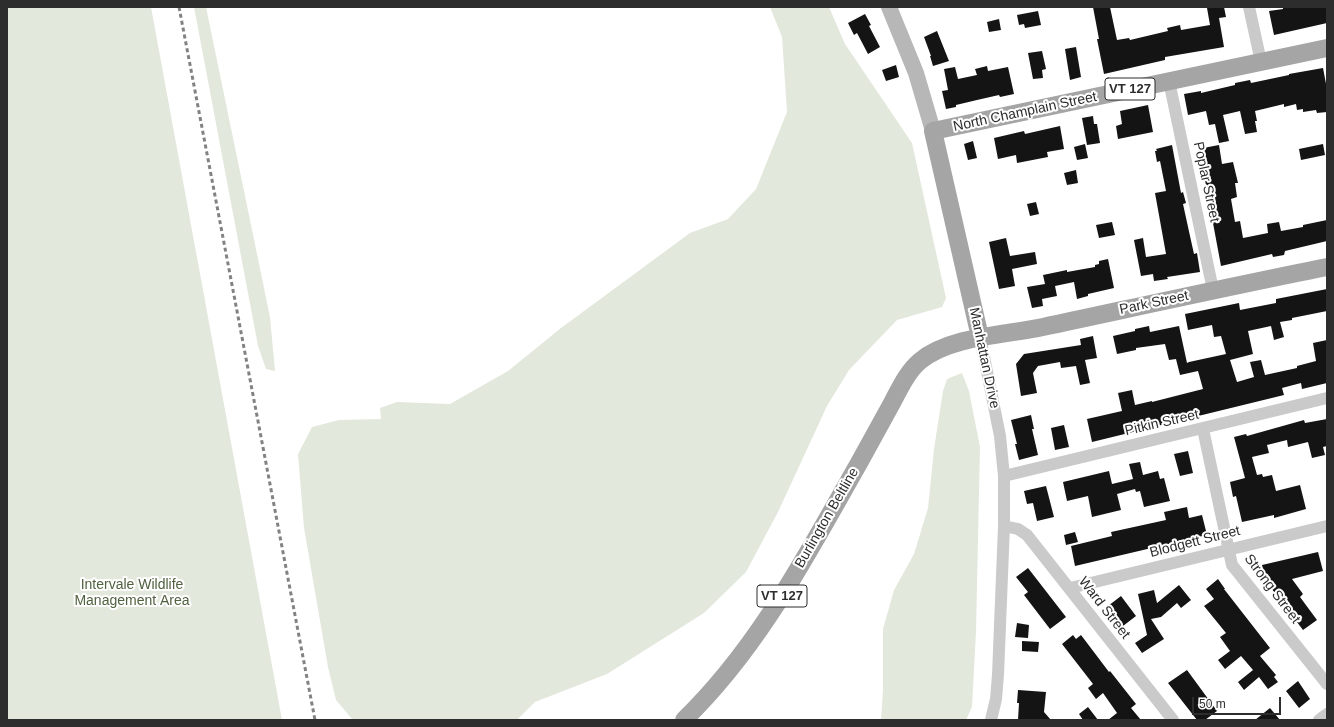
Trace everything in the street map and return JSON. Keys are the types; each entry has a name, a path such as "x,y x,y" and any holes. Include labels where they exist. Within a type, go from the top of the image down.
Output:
{"main road":[{"name":"North Champlain Street","path":"933,131 1327,48"},
{"name":"Manhattan Drive","path":"933,131 980,337"},
{"name":"Park Street","path":"980,337 1031,330 1213,290 1327,267"},
{"name":"Burlington Beltline","path":"684,720 711,693 764,624 787,588 861,460 902,384 911,371 921,361 940,349 980,337"}],"street":[{"name":"Manhattan Drive","path":"889,7 916,73 933,131"},
{"path":"1249,7 1261,62"},
{"name":"Poplar Street","path":"1169,81 1213,290"},
{"name":"Manhattan Drive","path":"980,337 1000,436 1004,476 1004,526 997,692 991,720"},
{"name":"Pitkin Street","path":"1004,476 1327,398"},
{"name":"Strong Street","path":"1203,429 1232,565 1327,684"},
{"name":"Ward Street","path":"1004,526 1018,530 1027,535 1173,720"},
{"name":"Blodgett Street","path":"1070,588 1327,526"},
{"path":"1319,720 1327,714"}],"green space":[{"name":"Intervale Wildlife Management Area","path":"7,7 151,7 282,720 7,720"},
{"path":"194,7 206,7 270,317 275,371 266,369 258,346"},
{"path":"770,7 829,7 845,44 912,143 946,298 942,307 897,320 849,370 827,406 778,512 746,572 704,613 607,674 535,702 517,720 351,720 352,719 336,700 328,667 304,528 298,454 312,427 339,420 381,419 380,408 397,402 450,404 508,371 561,328 690,233 728,219 756,189 787,112 782,37"},
{"path":"962,373 969,391 980,447 976,632 972,707 966,720 881,720 883,690 883,629 894,590 914,554 928,508 934,449 943,391 947,379"}],"building":[{"path":"1093,7 1110,7 1117,40 1129,38 1130,40 1168,31 1167,28 1180,25 1181,30 1210,25 1207,8 1224,7 1226,17 1219,18 1224,47 1165,57 1165,60 1104,74 1097,39 1099,39"},
{"path":"1283,7 1327,7 1327,23 1274,35 1269,11 1283,9"},
{"path":"1038,11 1041,25 1025,28 1024,24 1019,25 1017,15"},
{"path":"865,14 871,25 869,26 880,47 868,54 857,33 854,35 848,23"},
{"path":"999,19 1001,30 989,32 987,22"},
{"path":"937,31 949,61 933,66 924,37"},
{"path":"1076,47 1081,77 1070,80 1065,49"},
{"path":"1042,51 1046,69 1042,70 1043,78 1033,79 1028,53"},
{"path":"896,65 899,77 886,81 882,70"},
{"path":"987,66 988,71 1008,67 1014,94 1000,97 999,95 956,105 956,107 946,109 942,91 948,90 944,69 955,67 958,79 977,75 975,69"},
{"path":"1323,68 1327,89 1327,112 1317,113 1316,110 1303,112 1303,109 1297,110 1296,104 1284,107 1284,104 1255,111 1257,132 1245,134 1240,111 1223,115 1229,141 1219,143 1215,124 1209,125 1206,111 1188,115 1184,94 1201,91 1201,93 1235,85 1235,83 1250,80 1251,83"},
{"path":"1148,105 1153,132 1118,139 1116,126 1122,124 1120,111"},
{"path":"1093,116 1094,124 1097,124 1100,143 1087,145 1082,118"},
{"path":"1060,126 1064,149 1047,152 1048,157 1017,163 1016,155 998,159 994,138 1024,131 1025,134"},
{"path":"973,141 977,158 968,160 964,144"},
{"path":"1085,144 1088,158 1077,160 1074,147"},
{"path":"1323,144 1325,155 1301,160 1299,149"},
{"path":"1172,145 1181,193 1183,192 1186,203 1183,204 1190,236 1194,254 1197,253 1200,272 1167,277 1168,279 1154,281 1153,274 1141,276 1134,240 1143,238 1146,257 1166,254 1155,193 1166,191 1160,161 1157,162 1155,151 1157,151 1156,149"},
{"path":"1219,145 1222,164 1233,162 1238,183 1235,183 1237,197 1231,199 1235,222 1240,221 1243,238 1268,233 1267,224 1279,222 1281,231 1303,227 1303,225 1327,220 1327,241 1285,251 1284,255 1273,257 1272,254 1221,266 1198,149"},
{"path":"1076,170 1078,183 1067,185 1064,173"},
{"path":"1036,202 1039,214 1030,216 1027,204"},
{"path":"1112,222 1115,235 1099,238 1096,225"},
{"path":"1006,238 1010,256 1035,252 1037,264 1012,269 1015,286 999,289 989,242"},
{"path":"1108,259 1114,288 1088,294 1088,296 1077,299 1074,282 1055,286 1057,296 1042,299 1043,306 1032,308 1027,287 1045,284 1043,275 1067,270 1067,272 1095,267 1095,265 1099,264 1099,261"},
{"path":"1327,289 1327,311 1280,322 1284,337 1274,340 1271,326 1248,331 1253,354 1230,360 1237,382 1254,377 1250,362 1261,360 1265,375 1297,368 1297,366 1316,361 1313,343 1327,340 1327,383 1302,389 1301,383 1282,388 1284,395 1092,442 1087,419 1122,411 1118,393 1132,390 1135,405 1203,389 1198,371 1180,375 1176,359 1169,360 1165,344 1136,348 1136,350 1117,354 1113,336 1149,326 1150,332 1179,326 1187,363 1226,354 1221,336 1214,337 1212,325 1188,330 1185,314 1239,303 1240,310 1276,303 1276,299"},
{"path":"1093,336 1097,358 1085,360 1090,383 1080,385 1076,366 1061,368 1060,362 1038,366 1033,373 1037,393 1021,396 1016,364 1024,354 1081,345 1080,339"},
{"path":"1031,415 1034,429 1032,429 1038,455 1019,460 1011,420"},
{"path":"1327,419 1327,446 1323,447 1325,455 1312,458 1308,442 1288,447 1287,440 1267,445 1269,453 1252,457 1257,475 1262,474 1263,477 1272,475 1276,491 1300,485 1306,509 1274,518 1274,515 1242,522 1236,496 1233,497 1230,482 1245,478 1234,437 1246,434 1247,436 1304,420 1305,423"},
{"path":"1064,425 1069,447 1055,450 1051,428"},
{"path":"1188,451 1193,473 1180,476 1174,454"},
{"path":"1140,462 1143,475 1158,471 1160,479 1164,478 1170,501 1144,507 1140,491 1136,492 1135,489 1117,494 1121,510 1092,517 1088,496 1067,501 1063,482 1109,471 1112,484 1133,479 1129,464"},
{"path":"1046,486 1054,517 1037,521 1033,503 1027,504 1024,491"},
{"path":"1187,507 1189,518 1202,515 1207,535 1075,566 1071,546 1112,536 1111,532 1166,520 1164,512"},
{"path":"1075,532 1078,542 1066,545 1064,535"},
{"path":"1318,552 1323,571 1292,579 1303,594 1300,597 1317,620 1303,630 1265,580 1262,565"},
{"path":"1028,568 1066,617 1050,629 1024,595 1028,592 1016,577"},
{"path":"1218,579 1224,589 1270,648 1260,656 1276,675 1274,677 1278,682 1268,689 1259,677 1244,690 1238,682 1253,670 1241,656 1225,669 1218,660 1230,651 1220,637 1226,633 1204,606 1214,599 1206,589"},
{"path":"1179,585 1191,600 1181,608 1177,603 1161,617 1151,619 1164,639 1142,653 1135,643 1147,635 1138,594 1154,590 1157,603"},
{"path":"1121,596 1136,616 1123,626 1108,606"},
{"path":"1017,623 1029,625 1028,638 1015,637"},
{"path":"1073,635 1076,639 1081,635 1109,672 1110,671 1136,704 1131,708 1141,720 1108,720 1117,713 1103,693 1096,699 1088,688 1093,684 1062,644"},
{"path":"1022,641 1039,642 1038,652 1022,651"},
{"path":"1187,670 1217,711 1205,720 1197,720 1168,683"},
{"path":"1298,681 1310,699 1299,708 1286,691"},
{"path":"1018,690 1046,692 1044,712 1051,720 1018,720"},
{"path":"1088,707 1098,720 1083,720 1079,714"},
{"path":"1270,708 1280,720 1255,720"}],"railway":[{"path":"179,7 315,720"}]}
